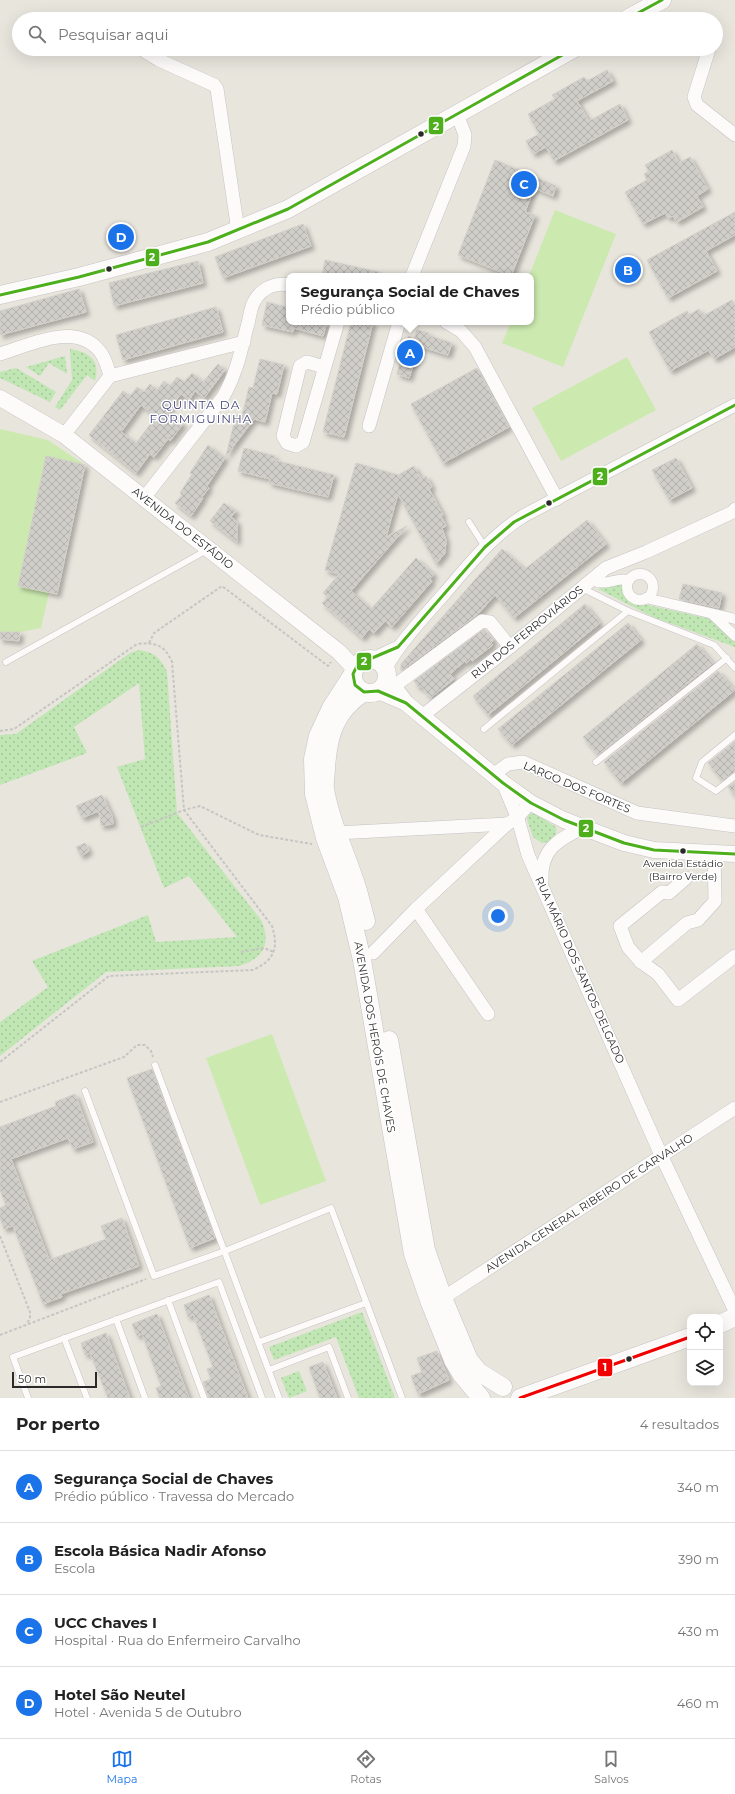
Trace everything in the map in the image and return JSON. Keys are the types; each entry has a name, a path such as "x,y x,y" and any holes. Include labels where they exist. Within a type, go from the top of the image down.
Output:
{"main road":[{"path":"640,12 662,0"},
{"path":"0,295 79,277 208,242 238,231 288,209 561,56"},
{"name":"AVENIDA DOS HERÓIS DE CHAVES","path":"372,676 342,713 331,733 328,746 325,788 336,834 359,892 373,953 436,1301 456,1366 481,1398"},
{"name":"AVENIDA DOS HERÓIS DE CHAVES","path":"372,676 331,708 318,736 313,759 314,794 325,838 347,897 362,960 412,1254 436,1301 472,1364 484,1375 503,1387 513,1390 520,1398"},
{"path":"723,1323 735,1317"},
{"path":"520,1398 687,1338"},
{"path":"488,1398 493,1391 503,1387"}],"street":[{"path":"152,56 214,85 217,89 238,231"},
{"path":"708,56 694,97 697,105 735,135"},
{"path":"413,273 464,146 465,135 457,114"},
{"path":"144,498 224,397 237,367 254,301 262,291 274,284 286,285"},
{"path":"324,367 307,362 300,366 282,436 286,443 296,446 303,442 337,325"},
{"path":"369,426 398,325"},
{"path":"451,325 461,331 475,347 557,499"},
{"path":"0,354 59,337 71,336 84,339 101,352 110,376"},
{"path":"64,435 110,376 244,342"},
{"name":"AVENIDA DO ESTÁDIO","path":"0,398 64,435 372,676"},
{"path":"372,676 485,547 514,522 735,405"},
{"name":"AVENIDA DO ESTÁDIO","path":"0,406 22,411"},
{"name":"RUA DOS FERROVIÁRIOS","path":"422,716 510,647 606,568 733,512 735,509"},
{"path":"646,598 653,588 652,584 648,577 636,575 630,580 627,588 630,595 638,599 646,598 735,618"},
{"path":"587,584 600,584 624,579 630,580"},
{"path":"711,613 735,636"},
{"path":"372,676 482,621 490,622 510,647"},
{"path":"372,676 498,779 531,802 564,820 629,844 654,850 735,854"},
{"name":"LARGO DOS FORTES","path":"498,779 508,764 523,762 637,813 735,826"},
{"name":"RUA MÁRIO DOS SANTOS DELGADO","path":"498,779 513,821 525,841 528,855 542,882 661,1155 735,1311"},
{"path":"373,953 416,909 513,821 531,802"},
{"path":"559,841 564,820"},
{"path":"336,834 513,821"},
{"path":"542,882 541,867 547,852 559,841 584,827"},
{"path":"525,841 532,847 547,852"},
{"path":"641,962 687,922 698,920 716,901 714,854"},
{"path":"686,878 669,893 662,892 620,926 628,947 641,962 658,974 678,1000 735,956"},
{"path":"416,909 488,1014"},
{"name":"AVENIDA GENERAL RIBEIRO DE CARVALHO","path":"436,1301 735,1108"}],"lane":[{"path":"469,522 485,547"},
{"path":"6,662 209,549"},
{"path":"587,584 628,611 714,645 735,668"},
{"path":"484,729 628,611"},
{"path":"596,762 727,658"},
{"path":"735,735 702,762 696,778 716,791 735,776"},
{"path":"155,1065 279,1398"},
{"path":"85,1091 154,1276 225,1251 331,1208 402,1398"},
{"path":"28,1398 13,1357 219,1282 262,1398"},
{"path":"168,1300 204,1398"},
{"path":"258,1342 366,1303"},
{"path":"116,1319 145,1398"},
{"path":"64,1338 87,1398"},
{"path":"269,1370 329,1347 348,1398"}],"path":[{"path":"149,643 154,633 222,586 328,666 340,652"},
{"path":"0,730 14,729 130,647 137,644 149,643 161,647 168,652 172,662 184,810 272,926 276,939 274,952 264,965 253,970 109,976 0,1062"},
{"path":"141,827 184,810 200,806 259,835 318,845"},
{"path":"241,952 264,948 274,952"},
{"path":"0,1102 124,1057 137,1045 145,1045 151,1051 155,1065"},
{"path":"0,1236 30,1312 30,1319 25,1325"},
{"path":"0,1336 154,1276"}],"green space":[{"path":"555,210 616,234 563,367 502,343 510,325 534,325 534,273 530,273"},
{"path":"70,349 83,352 92,358 95,362 96,368 95,381 87,375 60,410 55,407 72,380"},
{"path":"65,356 67,374 49,363 40,376 26,367"},
{"path":"627,357 656,410 561,461 532,408"},
{"path":"16,368 56,392 50,402 0,378 0,372"},
{"path":"0,429 48,440 85,465 57,594 49,593 41,628 20,632 19,641 0,639"},
{"path":"625,582 624,587 628,597 639,603 715,620 735,640 735,647 653,617 598,589"},
{"path":"139,650 149,652 156,656 167,672 177,813 261,920 266,936 263,949 254,959 239,966 106,972 0,1056 0,1022 48,987 32,961 148,915 156,942 237,937 189,876 164,888 117,767 145,759 139,683 74,727 87,753 0,785 0,735 16,734 130,653"},
{"path":"534,813 556,827 555,836 551,840 542,843 533,837 527,819 529,814"},
{"path":"272,1034 326,1181 260,1205 206,1058"},
{"path":"362,1312 395,1398 359,1398 336,1337 274,1360 269,1347"},
{"path":"299,1371 307,1391 289,1398 281,1378"}],"building":[{"path":"607,70 613,81 577,101 589,121 620,104 628,120 554,161 546,147 533,154 526,141 539,134 528,114 555,99 552,95 584,77 587,81"},
{"path":"672,150 679,163 690,157 708,189 697,196 703,207 677,222 673,216 668,218 665,213 643,224 625,192 647,180 644,174 649,171 645,165"},
{"path":"495,160 556,186 553,196 534,188 525,212 535,215 512,273 503,273 458,255"},
{"path":"735,212 735,235 706,251 717,271 668,298 647,260"},
{"path":"303,224 311,246 223,278 215,257"},
{"path":"325,260 379,272 379,273 323,273"},
{"path":"198,261 203,283 114,306 109,283"},
{"path":"79,289 86,312 0,335 0,311"},
{"path":"732,300 735,305 735,347 714,359 709,350 670,371 649,332 687,311 689,315 699,309 703,316"},
{"path":"267,302 286,307 286,325 326,325 323,336 294,328 293,332 262,325"},
{"path":"216,307 223,332 123,360 116,335"},
{"path":"350,325 372,325 344,437 323,432"},
{"path":"417,330 429,333 428,335 452,343 448,355 419,346 409,378 397,374 405,343 409,336 414,340"},
{"path":"260,359 284,365 277,394 272,393 265,422 254,419 226,456 236,415 242,416 249,387 253,388"},
{"path":"218,364 225,370 204,398 195,391 189,400 181,394 167,412 183,424 170,441 168,439 154,457 150,454 136,473 89,435 123,391 130,396 137,387 144,392 150,384 157,390 164,381 170,386 177,377 184,382 192,373 203,382","holes":["141,405 156,417 136,443 121,432"]},
{"path":"477,368 509,427 443,463 411,404"},
{"path":"208,445 225,458 207,486 209,488 191,516 175,503 182,495 180,493 192,474 190,473"},
{"path":"244,448 275,456 274,460 334,475 328,497 269,483 270,479 238,471"},
{"path":"46,456 85,465 57,594 18,586"},
{"path":"676,458 692,488 669,500 652,470"},
{"path":"356,463 398,475 414,466 421,479 426,476 432,487 429,489 443,515 441,516 446,526 442,528 446,540 445,553 436,564 398,494 386,537 407,526 351,591 371,609 416,558 434,574 430,579 432,581 392,627 385,621 374,633 369,629 362,638 322,603 328,597 323,593 339,574 325,570"},
{"path":"224,503 236,511 231,517 237,522 237,542 210,521"},
{"path":"587,520 606,544 514,618 495,595 478,614 401,671 401,664 502,549 525,569"},
{"path":"683,584 722,593 719,608 679,599"},
{"path":"585,604 600,623 488,715 473,696"},
{"path":"628,623 641,640 512,745 498,729"},
{"path":"484,629 494,640 491,643 493,645 472,661 471,659 466,663 465,661 450,674 454,679 430,698 421,686 419,688 414,681"},
{"path":"0,632 20,632 19,641 0,639"},
{"path":"697,644 713,663 598,755 583,737"},
{"path":"718,671 735,690 621,783 604,762"},
{"path":"735,741 735,772 722,780 708,763"},
{"path":"735,782 735,796 728,787"},
{"path":"102,795 112,816 113,824 101,826 99,811 82,818 76,806"},
{"path":"85,843 89,851 81,856 76,847"},
{"path":"152,1069 215,1238 190,1248 127,1078"},
{"path":"75,1094 93,1142 73,1149 68,1138 11,1159 49,1260 106,1239 101,1226 122,1218 139,1266 61,1294 62,1297 43,1304 13,1226 4,1229 0,1218 0,1208 6,1205 0,1190 0,1127 56,1106 55,1102"},
{"path":"209,1295 248,1398 209,1398 203,1382 211,1379 207,1369 213,1367 193,1315 188,1317 184,1305"},
{"path":"157,1314 189,1398 160,1398 156,1388 161,1386 142,1334 137,1336 132,1324"},
{"path":"106,1333 130,1398 108,1398 90,1353 85,1355 81,1343"},
{"path":"437,1351 449,1380 418,1394 411,1376 422,1372 417,1358"},
{"path":"323,1362 337,1398 320,1398 309,1367"}],"transit line":[{"name":"2","path":"640,12 662,0"},
{"name":"2","path":"0,295 79,277 208,242 288,209 561,56"},
{"name":"2","path":"735,405 514,522 485,547 398,647 358,664 353,674 355,685 364,692 378,691 406,703 503,783 531,803 564,820 624,843 654,850 735,854"},
{"name":"1","path":"520,1398 687,1338"}],"place":[{"name":"UCC Chaves I","path":"524,184"},
{"name":"Hotel São Neutel","path":"121,237"},
{"name":"Escola Básica Nadir Afonso","path":"628,270"},
{"name":"Segurança Social de Chaves","path":"410,353"},
{"name":"Avenida Estádio (Bairro Verde)","path":"683,851"}],"district":[{"name":"QUINTA DA FORMIGUINHA","path":"201,411"}]}
